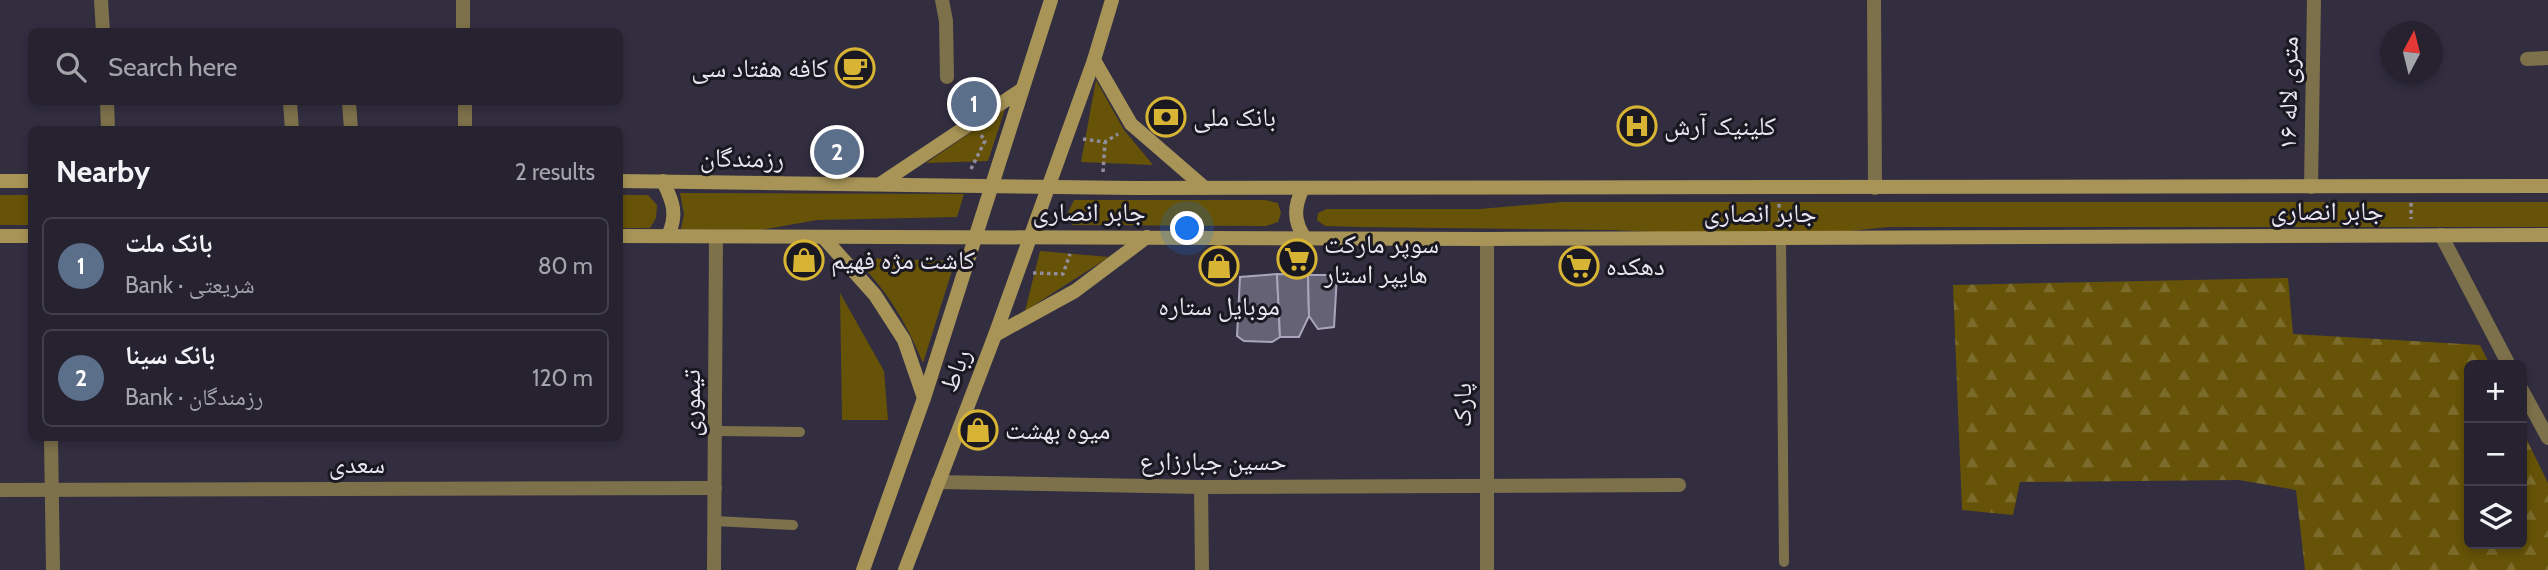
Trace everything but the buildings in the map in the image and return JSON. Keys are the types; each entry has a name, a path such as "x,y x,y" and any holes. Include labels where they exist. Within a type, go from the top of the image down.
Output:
{"main road":[{"name":"رباط","path":"863,570 924,398 973,237 1051,0"},
{"name":"رباط","path":"905,570 995,335 1094,60 1112,0"},
{"path":"1094,60 1131,124 1205,188"},
{"path":"879,184 1021,90"},
{"path":"0,181 28,181"},
{"name":"رزمندگان","path":"623,181 990,186"},
{"path":"663,181 674,202 675,221 668,236"},
{"name":"جابر انصاری","path":"990,186 2548,186"},
{"path":"1303,188 1297,200 1295,215 1297,226 1305,238"},
{"name":"جابر انصاری","path":"973,237 1486,239 2548,235"},
{"path":"0,236 28,236"},
{"path":"623,236 973,237"},
{"path":"823,237 875,295 904,340 924,398"},
{"path":"995,335 1076,291 1147,237"}],"street":[{"path":"101,0 103,28"},
{"path":"463,0 463,28"},
{"path":"942,0 946,21 947,77"},
{"path":"1874,0 1875,188"},
{"name":"۱۶ متری لاله","path":"2311,187 2314,0"},
{"path":"2527,59 2548,58"},
{"path":"107,105 108,126"},
{"path":"290,105 292,126"},
{"path":"349,105 351,126"},
{"path":"465,105 465,126"},
{"path":"2441,235 2506,360"},
{"name":"تیموری","path":"714,570 716,237"},
{"name":"پارک","path":"1486,239 1487,570"},
{"path":"2527,399 2548,438"},
{"path":"51,441 52,570"},
{"name":"حسین جبارزارع","path":"938,482 1201,487 1679,485"},
{"path":"1201,487 1202,570"},
{"name":"سعدی","path":"0,490 715,488"}],"lane":[{"path":"1781,238 1784,562"},
{"path":"715,431 800,432"},
{"path":"714,521 793,525"}],"path":[{"path":"975,161 985,141 977,128"},
{"path":"1085,139 1105,142 1124,130"},
{"path":"1103,163 1105,142"},
{"path":"2410,186 2411,235"},
{"path":"1779,188 1781,238"},
{"path":"1035,273 1063,274 1070,254"}],"green space":[{"path":"1096,80 1124,130 1153,165 1081,162"},
{"path":"1005,109 988,161 926,163"},
{"path":"680,193 964,194 957,217 817,220 760,230 681,229 684,214"},
{"path":"0,195 28,195 28,225 0,225"},
{"path":"623,195 648,195 657,205 656,218 650,228 623,228"},
{"path":"1074,200 1265,200 1278,203 1281,213 1278,222 1266,226 1072,225 1068,213"},
{"path":"1563,202 2548,202 2548,227 1889,227 1781,238 1611,230 1325,226 1317,220 1318,213 1327,209 1480,209"},
{"path":"1040,251 1109,257 1025,311"},
{"path":"855,258 955,261 923,363 895,307"},
{"path":"2288,278 2293,334 2480,345 2488,360 2464,360 2464,549 2527,549 2527,440 2548,483 2548,570 2305,570 2296,490 2239,480 2020,482 2013,515 1962,510 1953,285"},
{"path":"840,293 884,371 888,420 842,420"}],"place":[{"name":"کافه هفتاد سی","path":"855,68"},
{"name":"بانک ملت","path":"974,104"},
{"name":"بانک ملی","path":"1166,117"},
{"name":"کلینیک آرش","path":"1637,126"},
{"name":"بانک سینا","path":"837,152"},
{"name":"سوپر مارکت هایپر استار","path":"1297,259"},
{"name":"کاشت مژه فهیم","path":"804,260"},
{"name":"موبایل ستاره","path":"1219,266"},
{"name":"دهکده","path":"1579,266"},
{"name":"میوه بهشت","path":"978,430"}]}
